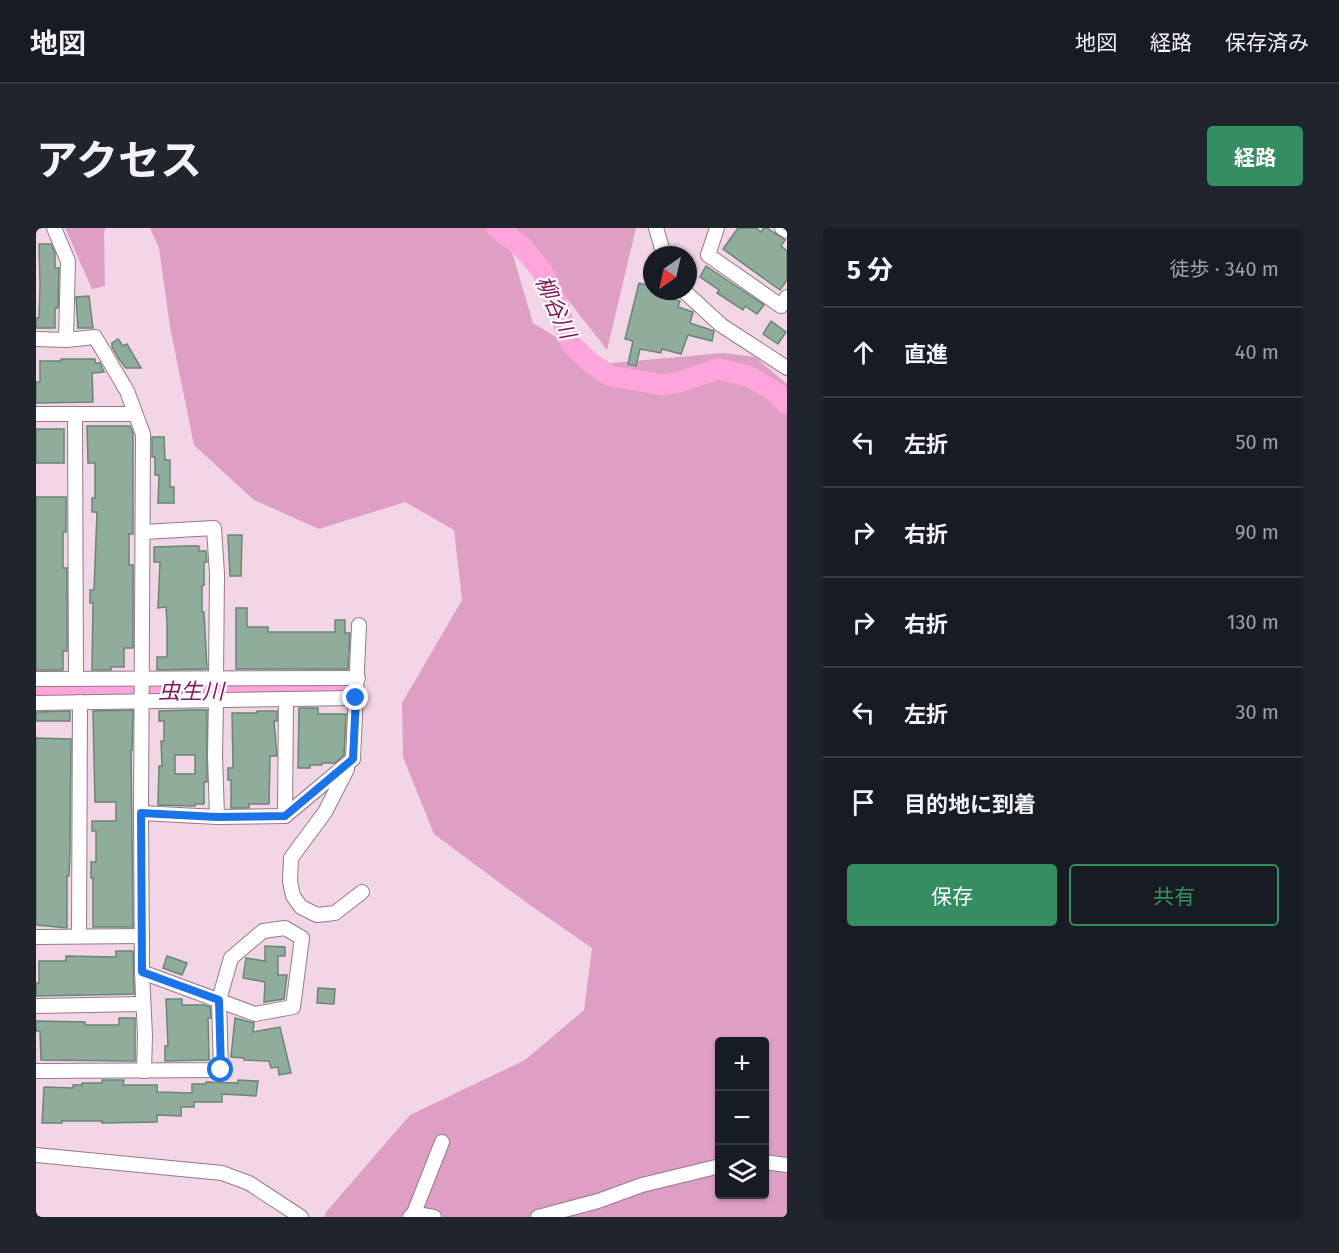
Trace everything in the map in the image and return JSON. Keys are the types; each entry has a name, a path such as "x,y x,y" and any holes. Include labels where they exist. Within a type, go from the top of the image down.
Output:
{"street":[{"path":"54,228 68,261 66,340"},
{"path":"656,228 661,246"},
{"path":"717,228 708,255 781,306 787,297"},
{"path":"782,228 787,231"},
{"path":"694,300 721,325 787,368"},
{"path":"36,339 66,340 95,337 127,391 143,434 141,813 144,1071"},
{"path":"36,414 135,414"},
{"path":"75,414 76,679"},
{"path":"143,532 214,528 217,574 216,678"},
{"path":"359,625 353,759 337,785 325,812 291,858 291,880 293,896 301,907 317,915 335,913 362,892"},
{"path":"36,679 357,678"},
{"path":"36,703 356,698"},
{"path":"285,816 286,699"},
{"path":"216,700 217,817"},
{"path":"79,935 80,702"},
{"path":"141,813 217,817 285,816 353,759"},
{"path":"36,1071 221,1070 219,1000 231,958 263,932 285,928 302,938 293,1007 255,1014 219,1000 142,972"},
{"path":"36,937 142,936"},
{"path":"36,1006 143,1004"},
{"path":"434,1217 412,1215 442,1142"},
{"path":"36,1155 222,1173 249,1183 301,1217"},
{"path":"769,1163 787,1165"},
{"path":"538,1217 598,1201 642,1185 715,1167"}],"shaded area":[{"path":"65,228 106,228 104,232 105,286 92,289"},
{"path":"150,228 505,228 533,323 600,364 723,353 755,357 787,384 787,1217 324,1217 410,1115 525,1060 584,1010 592,948 434,834 403,757 402,703 462,600 454,530 405,502 319,529 254,500 194,445 170,327 159,248"},
{"path":"512,228 636,228 607,350"}],"building":[{"path":"738,228 756,228 761,232 767,228 785,240 781,246 787,251 787,280 780,290 723,249"},
{"path":"39,244 51,244 55,253 55,268 59,268 55,328 36,328 36,318 39,318"},
{"path":"706,266 764,305 757,314 745,306 743,310 717,293 719,290 700,277"},
{"path":"639,283 643,284 643,300 680,301 678,307 693,312 690,323 714,331 712,341 688,335 681,354 662,349 661,353 640,349 636,366 628,364 633,341 625,339"},
{"path":"89,296 93,328 78,328 76,297"},
{"path":"771,321 786,332 778,344 763,334"},
{"path":"118,339 123,346 127,344 141,368 126,368 112,347 112,343"},
{"path":"61,359 95,359 95,363 100,363 104,372 92,373 93,402 36,403 36,382 40,382 40,361 61,361"},
{"path":"87,426 130,426 133,433 133,534 129,534 129,565 133,565 133,648 124,648 124,667 111,667 111,670 92,670 93,603 90,603 90,590 94,590 97,512 92,512 92,498 95,498 95,463 88,463"},
{"path":"36,429 64,429 64,463 36,463"},
{"path":"152,437 164,437 165,460 170,460 170,487 174,487 174,503 158,503 159,475 155,475"},
{"path":"36,497 66,497 63,568 67,568 67,651 63,651 63,670 36,670"},
{"path":"228,535 242,535 241,576 230,576"},
{"path":"199,546 199,551 206,551 207,562 204,562 202,612 204,612 207,669 157,670 157,657 167,657 167,623 166,607 158,608 160,562 154,562 154,547"},
{"path":"236,608 247,608 247,627 268,627 268,632 335,632 335,620 345,620 345,633 350,633 348,669 236,669"},
{"path":"299,708 318,708 318,714 346,714 344,755 335,763 298,768"},
{"path":"133,710 131,750 133,927 93,927 91,862 96,862 96,831 92,831 92,821 116,821 116,802 95,802 93,711"},
{"path":"207,710 207,782 204,782 204,804 195,804 195,806 158,805 159,766 162,766 161,741 164,741 164,721 159,721 159,711","holes":["175,755 195,755 195,774 175,774"]},
{"path":"70,711 70,721 36,721 36,712"},
{"path":"257,711 277,711 277,721 274,721 277,756 270,756 269,804 249,804 249,808 231,808 231,780 228,780 228,768 233,768 232,713 257,713"},
{"path":"36,738 71,739 67,928 36,925"},
{"path":"265,946 285,947 285,956 278,956 278,975 287,975 284,999 264,1002 265,982 243,978 246,958 265,961"},
{"path":"116,951 133,951 134,994 36,996 36,983 39,983 39,961 66,961 66,956 116,957"},
{"path":"167,956 187,963 182,975 163,968"},
{"path":"318,988 335,989 334,1004 317,1003"},
{"path":"166,999 182,999 182,1005 210,1007 209,1060 165,1061 165,1046 168,1046"},
{"path":"119,1018 135,1018 135,1061 41,1060 40,1031 36,1031 36,1021 119,1025"},
{"path":"235,1018 254,1023 253,1032 280,1027 291,1073 279,1075 278,1067 271,1068 269,1061 231,1057"},
{"path":"102,1080 124,1080 123,1085 157,1085 157,1092 192,1093 192,1084 238,1083 238,1080 258,1081 256,1096 222,1094 222,1102 194,1102 194,1107 181,1107 181,1116 157,1115 157,1122 62,1121 62,1123 42,1123 44,1087 73,1088 73,1085 82,1085 82,1083 102,1083"}],"waterway":[{"name":"柳谷川","path":"497,228 521,246 542,271 558,305 572,345 591,363 610,376 663,385 718,369 748,376 777,393 787,404"},
{"name":"虫生川","path":"36,691 346,690"}],"route":[{"path":"221,1070 219,1000 142,972 141,813 217,817 285,816 353,759 356,698"}]}
